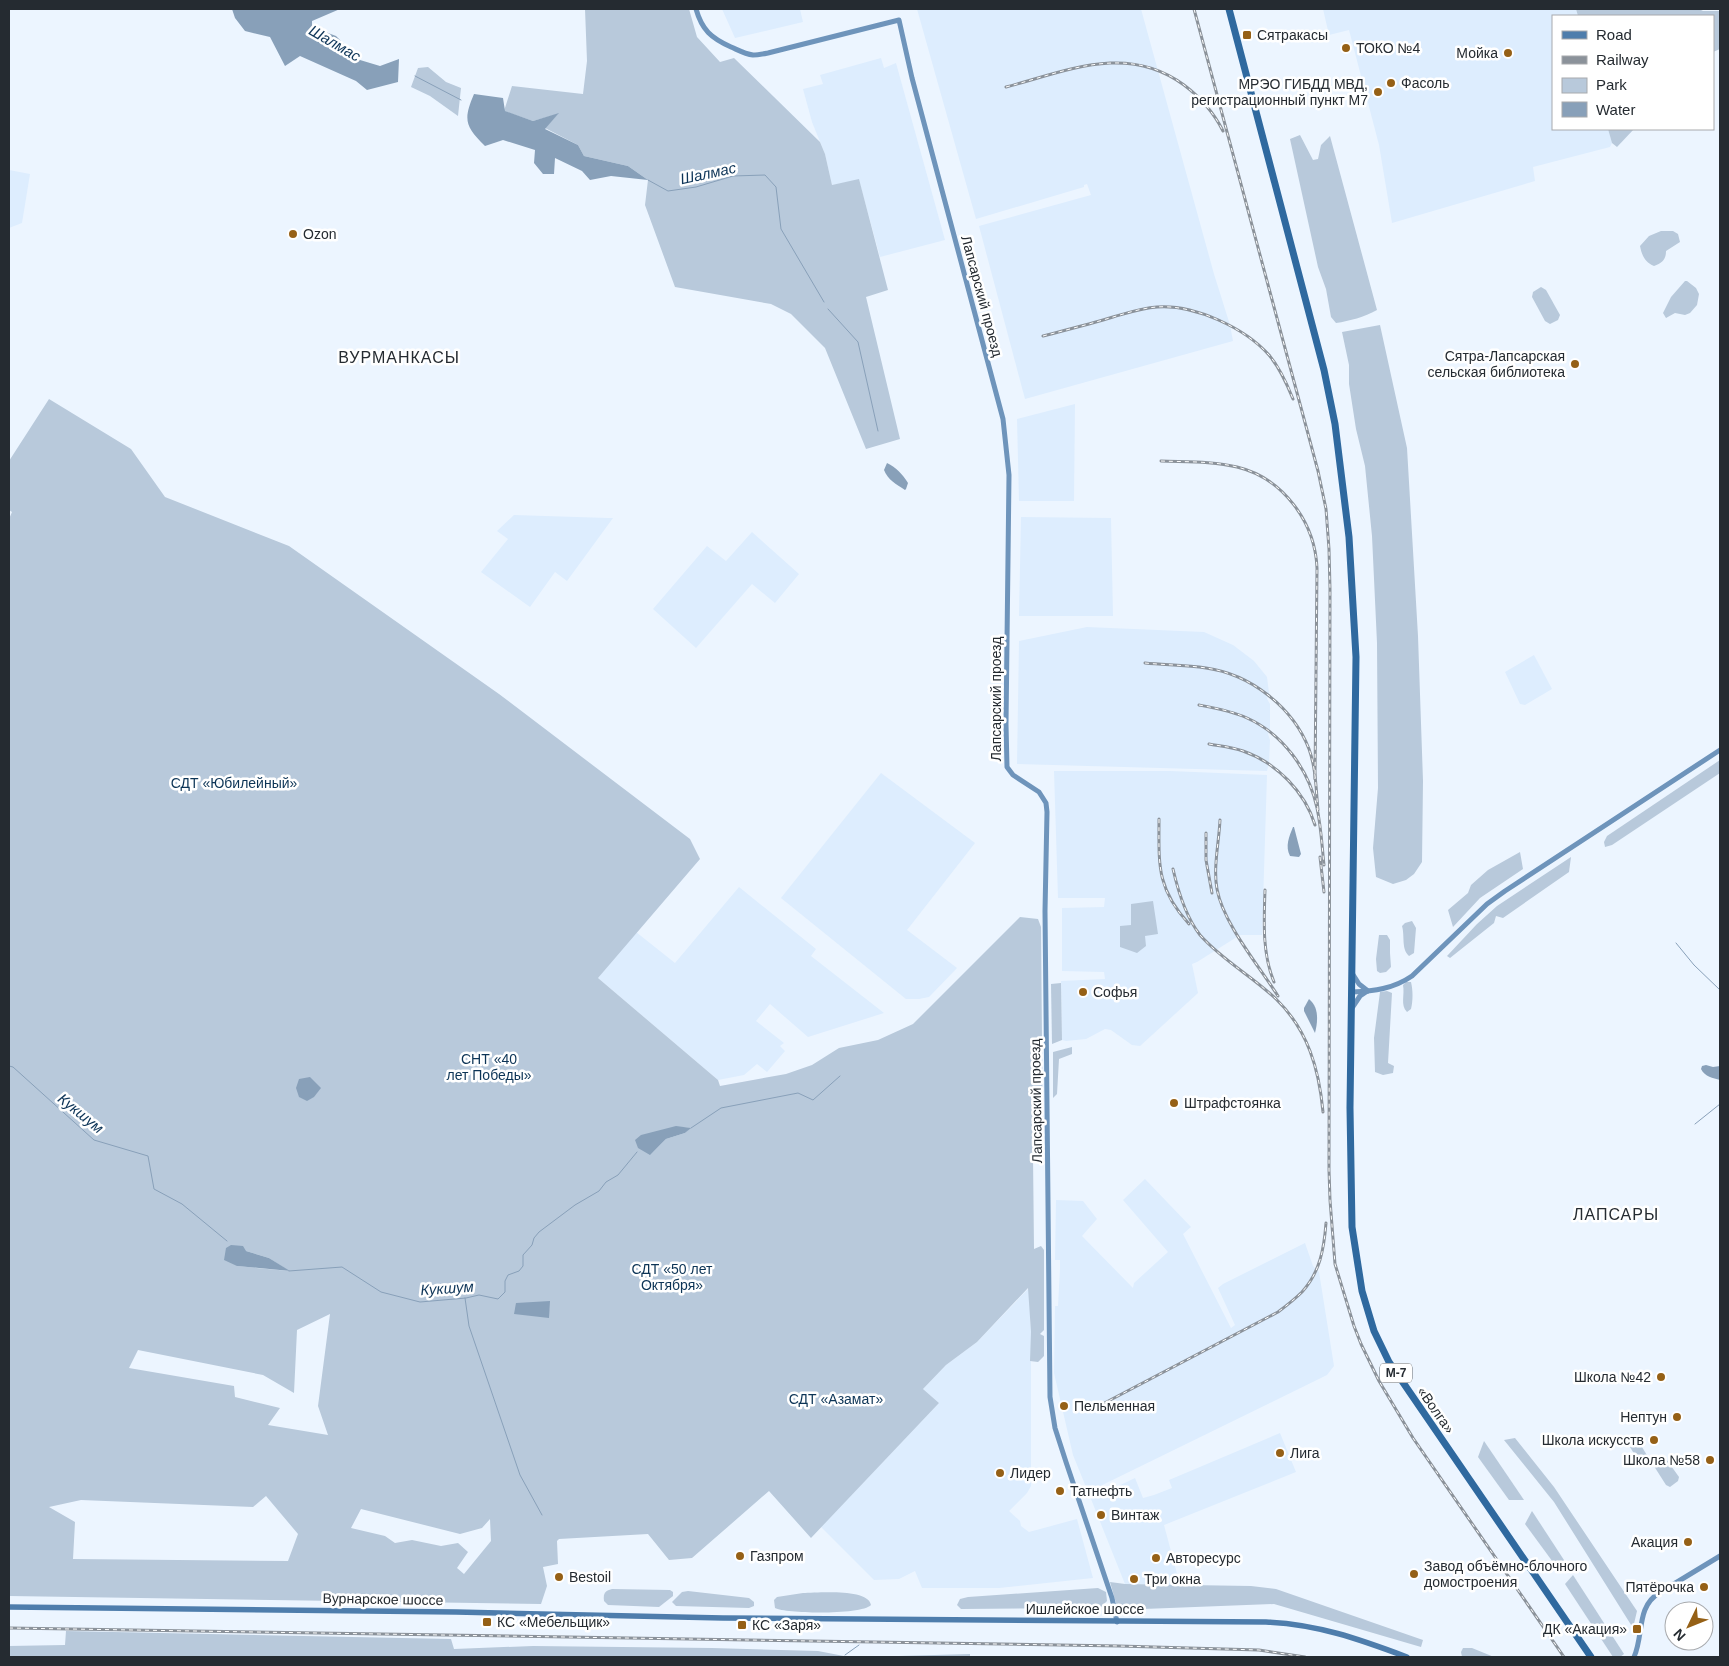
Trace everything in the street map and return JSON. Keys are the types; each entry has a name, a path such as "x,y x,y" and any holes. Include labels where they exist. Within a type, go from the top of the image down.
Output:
{"highway":[{"name":"«Волга»","path":"1229,9 1324,370 1335,424 1349,537 1356,657 1350,1142 1351,1202 1354,1250 1362,1291 1374,1331 1389,1362 1591,1657"}],"main road":[{"name":"Вурнарское шоссе","path":"9,1607 456,1612 757,1618"},
{"name":"Ишлейское шоссе","path":"757,1618 1266,1622 1301,1625 1341,1634 1407,1657"}],"street":[{"name":"Лапсарский проезд","path":"696,9 704,28 715,40 744,53 754,55 899,20 912,78 1003,419 1009,475 1006,724 1008,767 1013,776 1039,792 1046,803 1047,812 1045,911 1050,1397 1055,1428 1112,1598 1117,1622"},
{"path":"1352,992 1368,991 1395,985 1412,976 1487,904 1720,750"},
{"path":"1352,973 1359,984 1368,991"},
{"path":"1352,1008 1360,996 1368,991"},
{"path":"1634,1657 1643,1612 1650,1600 1659,1592 1720,1556"}],"shaded area":[{"path":"722,9 800,9 803,22 735,38"},
{"path":"917,9 1141,9 1233,341 1025,399 979,226 1091,195 1087,184 1084,187 976,219"},
{"path":"1323,9 1576,9 1578,15 1552,15 1552,130 1608,130 1612,143 1610,147 1533,167 1535,181 1392,223 1379,145 1349,30 1329,35"},
{"path":"881,58 884,68 896,63 945,240 880,257 859,180 832,185 825,154 812,122 803,89 823,84 820,75"},
{"path":"9,170 30,174 22,223 9,228"},
{"path":"1075,404 1074,501 1019,501 1017,419"},
{"path":"514,515 613,518 567,581 555,572 530,607 481,572 508,539 497,531"},
{"path":"1021,517 1111,518 1113,616 1019,616"},
{"path":"752,532 799,574 775,603 752,584 696,648 653,609 707,546 726,561"},
{"path":"1087,627 1204,632 1233,645 1254,661 1267,677 1269,693 1267,699 1270,704 1270,729 1268,734 1270,740 1267,771 1017,764 1019,641"},
{"path":"1534,655 1552,689 1525,705 1520,704 1505,672"},
{"path":"1054,771 1170,771 1267,775 1262,935 1240,935 1192,964 1198,993 1140,1046 1132,1045 1111,1030 1105,1029 1086,1039 1062,1040 1061,981 1105,979 1104,972 1062,971 1062,908 1104,907 1105,898 1058,898"},
{"path":"881,773 975,843 907,930 957,968 929,997 919,999 906,999 781,898"},
{"path":"739,887 816,949 811,956 884,1013 808,1037 770,1004 756,1021 784,1043 780,1046 785,1051 767,1072 757,1064 744,1075 718,1080 598,978 636,932 675,963"},
{"path":"1145,1179 1191,1227 1183,1234 1231,1328 1235,1325 1218,1288 1305,1243 1313,1266 1319,1272 1334,1366 1327,1375 1088,1492 1073,1455 1054,1373 1055,1306 1058,1306 1060,1269 1060,1260 1055,1260 1056,1200 1083,1201 1097,1219 1082,1236 1133,1288 1134,1283 1168,1252 1123,1200"},
{"path":"1029,1288 1031,1332 1031,1486 1027,1493 1009,1511 1020,1521 1021,1526 1029,1532 1077,1519 1093,1578 999,1588 922,1588 915,1571 899,1579 874,1580 821,1527 939,1403 923,1389 946,1365 977,1342"},
{"path":"1280,1433 1296,1472 1164,1525 1180,1585 1125,1584 1091,1499 1135,1478 1143,1498 1154,1495 1172,1488 1169,1480"}],"green space":[{"path":"585,9 689,9 697,37 720,62 734,58 820,142 825,154 832,185 859,179 888,290 866,297 900,439 866,449 825,348 791,314 771,304 675,287 645,205 648,180 628,166 584,156 578,145 545,128 558,114 533,121 504,111 512,86 583,94 587,61"},
{"path":"1576,9 1699,9 1703,11 1720,11 1720,49 1714,52 1714,15 1578,15"},
{"path":"428,67 446,82 461,88 458,116 430,96 411,87 418,68"},
{"path":"1608,130 1633,130 1617,147 1612,143"},
{"path":"1300,135 1313,160 1318,159 1321,145 1330,136 1377,310 1367,315 1336,323 1331,317 1290,139"},
{"path":"1661,231 1673,231 1678,234 1680,242 1666,251 1663,261 1654,266 1644,258 1640,246 1649,236"},
{"path":"1685,281 1696,288 1699,294 1697,305 1690,313 1685,315 1675,313 1666,318 1663,313 1671,297"},
{"path":"1541,287 1546,290 1560,315 1558,320 1550,324 1545,321 1532,297 1533,292"},
{"path":"1380,325 1407,448 1418,636 1423,781 1422,862 1414,874 1406,880 1393,884 1376,877 1373,848 1378,788 1377,643 1372,536 1365,466 1356,429 1349,384 1349,365 1342,332"},
{"path":"49,399 131,449 165,497 289,546 499,694 690,839 700,859 598,978 718,1080 720,1086 786,1074 812,1065 839,1048 878,1040 913,1024 1020,917 1038,919 1041,927 1043,1157 1033,1156 1034,1249 1041,1246 1044,1250 1044,1330 1040,1334 1044,1336 1044,1356 1038,1362 1030,1361 1031,1332 1028,1288 977,1342 946,1365 923,1389 939,1403 811,1538 769,1491 692,1558 669,1560 648,1534 559,1539 557,1541 558,1564 543,1567 547,1586 541,1604 9,1596 9,519 12,512 9,510 9,461","holes":["676,1127 690,1128 685,1133 666,1139 650,1155","246,1251 269,1258 289,1271 237,1266","330,1314 318,1406 328,1435 268,1425 280,1408 235,1397 234,1386 129,1368 138,1350 263,1375 294,1393 297,1330","266,1496 298,1534 288,1561 73,1559 75,1522 49,1507 81,1500 253,1507","361,1509 460,1534 482,1528 490,1519 491,1541 464,1574 457,1568 468,1552 458,1543 441,1546 412,1540 395,1543 385,1536 351,1528"]},
{"path":"1720,760 1720,773 1612,845 1605,847 1604,842 1607,836"},
{"path":"1520,852 1523,869 1480,898 1453,927 1448,910 1468,893 1471,885 1488,870"},
{"path":"1571,857 1569,872 1503,918 1496,916 1494,923 1450,958 1447,956 1497,906"},
{"path":"1153,901 1158,934 1145,936 1146,946 1137,953 1120,947 1120,926 1131,925 1131,904"},
{"path":"1412,921 1416,928 1414,953 1409,956 1404,946 1402,926"},
{"path":"1379,935 1387,935 1390,940 1391,967 1386,972 1380,973 1377,971 1376,959"},
{"path":"1406,982 1411,982 1412,992 1411,1009 1407,1012 1403,1003 1403,985"},
{"path":"1061,983 1062,1040 1052,1044 1051,984"},
{"path":"1387,991 1392,993 1388,1063 1394,1066 1393,1073 1383,1075 1375,1072 1374,1038 1380,992"},
{"path":"1072,1047 1072,1054 1059,1059 1057,1094 1053,1098 1053,1052"},
{"path":"1515,1438 1554,1487 1637,1611 1633,1628 1554,1502 1504,1440"},
{"path":"1484,1441 1524,1500 1509,1500 1478,1457"},
{"path":"1639,1442 1648,1457 1639,1462 1630,1447"},
{"path":"1660,1455 1664,1456 1679,1477 1678,1481 1670,1487 1666,1485 1652,1463"},
{"path":"1532,1511 1564,1560 1558,1569 1525,1524"},
{"path":"1573,1575 1624,1654 1620,1657 1613,1657 1565,1584"},
{"path":"1110,1582 1125,1584 1251,1586 1276,1589 1423,1640 1421,1647 1274,1604 1118,1610"},
{"path":"1098,1588 1106,1592 1107,1601 1100,1608 961,1609 957,1605 960,1599 968,1597"},
{"path":"612,1589 670,1590 673,1592 673,1596 659,1607 608,1605 604,1601 604,1594"},
{"path":"688,1591 749,1598 754,1602 754,1606 749,1608 676,1606 672,1602 682,1592"},
{"path":"830,1592 852,1594 868,1600 871,1605 854,1611 840,1612 794,1611 775,1608 774,1600 777,1597 803,1593"},
{"path":"66,1631 451,1639 454,1649 533,1646 712,1648 818,1651 849,1657 9,1657 9,1646 65,1645"},
{"path":"1463,1648 1472,1648 1494,1657 1462,1657 1461,1652"},
{"path":"970,1654 970,1657 863,1657"}],"water":[{"path":"232,9 340,9 312,21 312,27 336,36 360,60 380,66 399,59 398,82 367,90 356,81 300,56 285,66 270,37 245,31 235,18"},
{"path":"474,94 503,98 505,111 533,121 559,113 545,129 578,145 584,156 628,166 648,180 611,176 590,180 582,171 555,158 554,174 543,174 534,163 535,150 503,140 485,146 473,133 468,122 468,110"},
{"path":"887,463 902,474 908,483 905,490 893,482 884,470"},
{"path":"1293,827 1301,854 1299,857 1290,856 1288,849"},
{"path":"1309,999 1315,1006 1317,1014 1315,1033 1304,1011"},
{"path":"1702,1066 1720,1066 1720,1080 1709,1077 1703,1072"},
{"path":"310,1077 321,1088 314,1097 307,1101 299,1097 296,1088 299,1079"},
{"path":"676,1126 691,1128 685,1133 666,1139 650,1155 638,1148 635,1140 641,1135"},
{"path":"231,1245 243,1246 246,1251 269,1258 290,1271 237,1266 224,1260 226,1248"},
{"path":"550,1301 549,1318 514,1314 516,1303"}],"waterway":[{"name":"Шалмас","path":"415,76 461,100"},
{"name":"Шалмас","path":"648,180 668,191 696,187 733,176 765,175 776,187 781,229 824,302"},
{"name":"Шалмас","path":"828,309 858,342 878,431"},
{"path":"1676,943 1694,965 1720,990"},
{"name":"Кукшум","path":"9,1066 13,1067 94,1140 148,1156 154,1189 182,1204 227,1241"},
{"path":"691,1128 721,1108 798,1093 813,1100 840,1076"},
{"path":"1695,1124 1720,1104"},
{"name":"Кукшум","path":"289,1271 342,1267 381,1292 420,1302 479,1295 498,1299 505,1292 505,1281 508,1275 519,1271 523,1266 523,1255 532,1245 534,1238 539,1232 575,1205 599,1191 606,1182 618,1175 637,1152"},
{"path":"465,1298 469,1326 520,1475 542,1515"},
{"path":"845,1655 859,1645"}],"railway":[{"path":"1194,9 1318,471 1326,509 1330,589 1329,1170 1335,1264 1354,1326 1379,1381 1413,1438 1564,1657"},
{"path":"1006,87 1074,68 1096,64 1119,63 1141,65 1162,72 1184,85 1201,100 1223,131"},
{"path":"1043,336 1146,308 1171,307 1187,309 1233,327 1259,345 1277,365 1293,399"},
{"path":"1161,461 1219,464 1237,467 1254,473 1269,481 1282,492 1294,504 1303,519 1315,551 1317,568 1315,779"},
{"path":"1145,663 1222,671 1254,685 1281,706 1302,734 1309,749 1314,771 1318,810"},
{"path":"1199,705 1235,713 1247,718 1272,733 1283,743 1301,767 1313,794 1320,822 1324,865"},
{"path":"1209,744 1243,751 1255,756 1278,771 1297,790 1315,825"},
{"path":"1159,819 1160,863 1165,887 1170,899 1189,924"},
{"path":"1220,820 1216,881 1221,902 1234,930 1278,996"},
{"path":"1206,833 1206,860 1212,893"},
{"path":"1320,857 1324,892"},
{"path":"1173,869 1183,904 1200,935 1276,999 1296,1024 1304,1037 1315,1066 1323,1112"},
{"path":"1265,890 1264,925 1267,960 1274,982"},
{"path":"1095,1408 1278,1312 1287,1305 1302,1292 1317,1268 1324,1242 1326,1223"},
{"path":"9,1628 1119,1646 1259,1650 1305,1657"}],"place":[{"name":"Сятракасы","path":"1247,35"},
{"name":"ТОКО №4","path":"1346,48"},
{"name":"Мойка","path":"1508,53"},
{"name":"Фасоль","path":"1391,83"},
{"name":"МРЭО ГИБДД МВД, регистрационный пункт М7","path":"1378,92"},
{"name":"Ozon","path":"293,234"},
{"name":"Сятра-Лапсарская сельская библиотека","path":"1575,364"},
{"name":"Софья","path":"1083,992"},
{"name":"Штрафстоянка","path":"1174,1103"},
{"name":"Школа №42","path":"1661,1377"},
{"name":"Пельменная","path":"1064,1406"},
{"name":"Нептун","path":"1677,1417"},
{"name":"Школа искусств","path":"1654,1440"},
{"name":"Лига","path":"1280,1453"},
{"name":"Школа №58","path":"1710,1460"},
{"name":"Лидер","path":"1000,1473"},
{"name":"Татнефть","path":"1060,1491"},
{"name":"Винтаж","path":"1101,1515"},
{"name":"Акация","path":"1688,1542"},
{"name":"Газпром","path":"740,1556"},
{"name":"Авторесурс","path":"1156,1558"},
{"name":"Завод объёмно-блочного домостроения","path":"1414,1574"},
{"name":"Bestoil","path":"559,1577"},
{"name":"Три окна","path":"1134,1579"},
{"name":"Пятёрочка","path":"1704,1587"},
{"name":"КС «Мебельщик»","path":"487,1622"},
{"name":"КС «Заря»","path":"742,1625"},
{"name":"ДК «Акация»","path":"1637,1629"}],"district":[{"name":"ВУРМАНКАСЫ","path":"399,357"},
{"name":"ЛАПСАРЫ","path":"1616,1214"}],"park label":[{"name":"СДТ «Юбилейный»","path":"234,783"},
{"name":"СНТ «40 лет Победы»","path":"489,1068"},
{"name":"СДТ «50 лет Октября»","path":"672,1278"},
{"name":"СДТ «Азамат»","path":"836,1399"}]}
